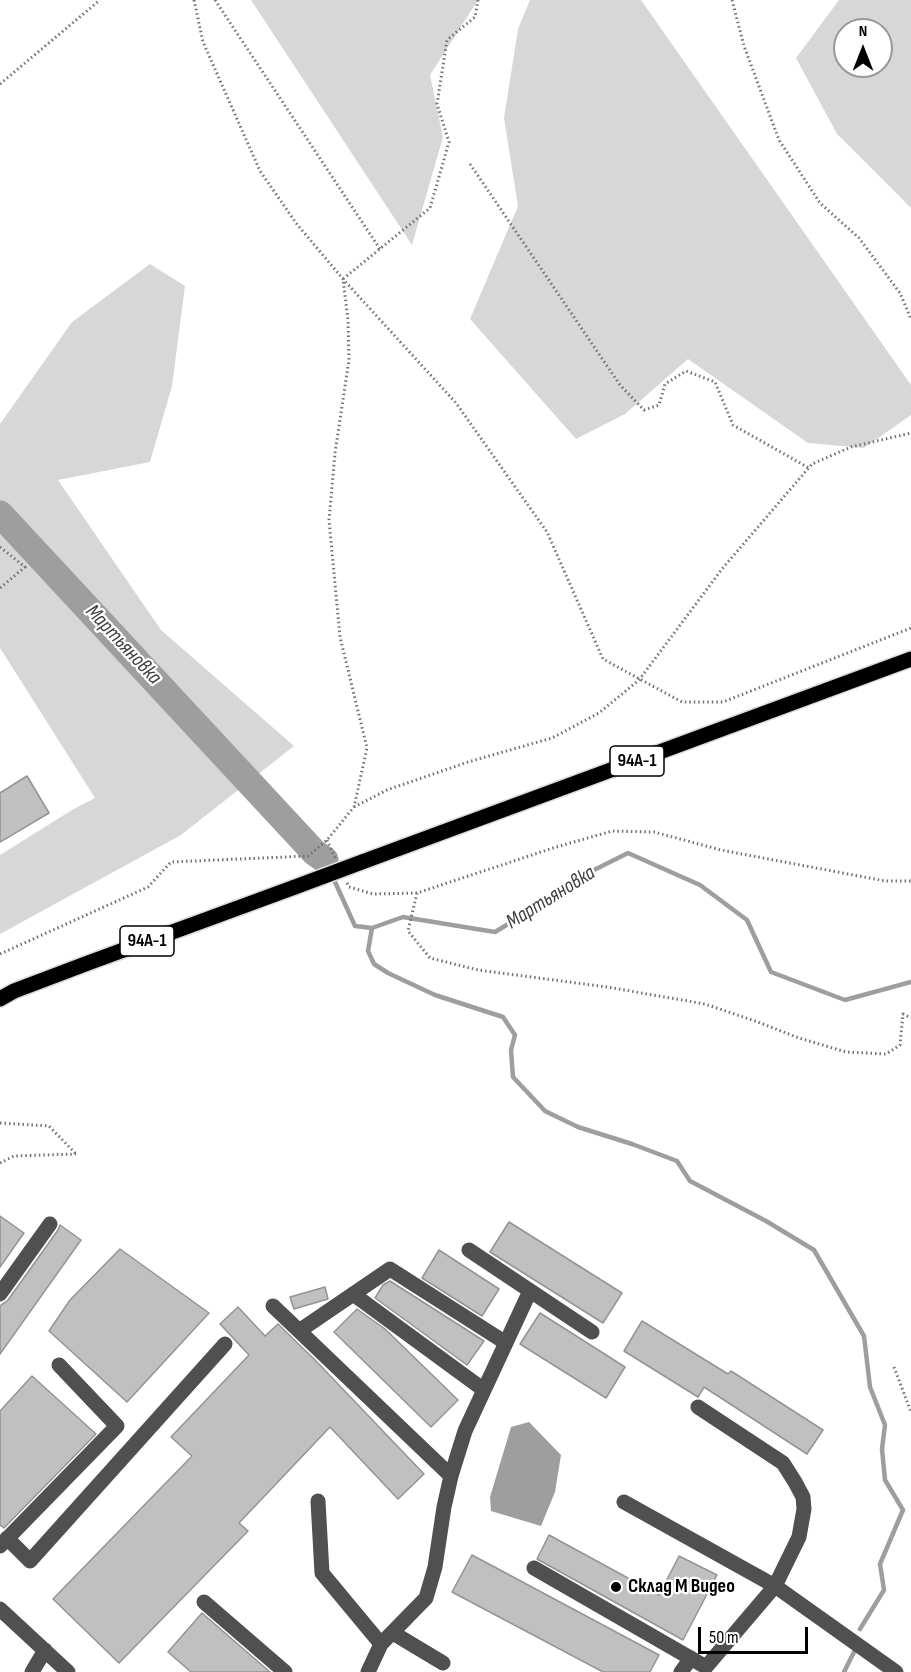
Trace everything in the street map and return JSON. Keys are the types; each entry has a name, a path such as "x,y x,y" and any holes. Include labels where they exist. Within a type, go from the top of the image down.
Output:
{"main road":[{"name":"94А-1","path":"0,999 14,991 88,963 911,659"}],"street":[{"path":"0,1294 50,1224"},
{"path":"469,1250 592,1332"},
{"path":"298,1331 390,1269 506,1343"},
{"path":"368,1672 381,1644 426,1598 435,1567 451,1476 465,1431 530,1291"},
{"path":"353,1294 484,1390"},
{"path":"273,1306 451,1476"},
{"path":"117,1426 4,1542 30,1561 225,1344"},
{"path":"59,1365 117,1426 137,1442"},
{"path":"534,1568 706,1667 775,1586 799,1537 804,1509 803,1497 783,1463 698,1407"},
{"path":"318,1501 322,1573 381,1644"},
{"path":"624,1502 775,1586 896,1672"},
{"path":"204,1602 285,1672"},
{"path":"0,1609 68,1672"},
{"path":"393,1632 442,1664"},
{"path":"32,1672 45,1650"},
{"path":"681,1672 692,1658"}],"path":[{"path":"0,84 100,0"},
{"path":"194,0 203,42 260,171 296,223 343,279 456,404 547,532 603,659 682,702 723,702 911,628"},
{"path":"215,0 380,249"},
{"path":"343,279 430,208 449,141 437,104 447,40 475,17 478,0"},
{"path":"732,0 744,45 779,140 820,203 859,238 900,293 911,319"},
{"path":"470,164 620,385 644,410 659,405 665,384 686,371 715,382 733,425 809,468"},
{"path":"343,279 348,320 349,360 328,520 340,638 367,748 354,807"},
{"path":"0,954 148,887 171,862 308,856 327,840 354,807 387,790 468,762 552,738 599,713 639,680 722,569 812,464 851,447 911,434"},
{"path":"0,547 25,567 0,588"},
{"path":"345,878 349,887 373,894 417,893 612,831 654,832 733,852 885,881 911,881"},
{"path":"327,840 336,859"},
{"path":"417,893 408,931 430,958 478,970 607,987 705,1004 799,1038 846,1052 886,1054 900,1044 903,1014 911,1018"},
{"path":"0,1123 49,1126 76,1154 14,1156 0,1163"},
{"path":"894,1367 911,1412"}],"shaded area":[{"path":"251,0 478,0 430,75 443,137 412,245"},
{"path":"530,0 641,0 911,385 911,415 864,448 808,443 688,359 625,414 576,439 470,319 518,206 504,118 518,29"},
{"path":"839,0 911,0 911,208 837,134 796,58"},
{"path":"150,264 185,286 172,386 150,462 58,480 161,630 294,746 181,835 0,934 0,855 95,798 0,648 0,424 72,322"},
{"path":"529,1422 561,1455 555,1492 541,1526 491,1511 490,1497 511,1427"}],"building":[{"path":"27,776 49,813 0,842 0,793"},
{"path":"0,1216 24,1233 0,1267"},
{"path":"509,1222 622,1293 603,1323 490,1252"},
{"path":"60,1225 81,1240 0,1354 0,1306 8,1300"},
{"path":"120,1249 209,1313 127,1402 49,1331 70,1300"},
{"path":"439,1250 499,1289 482,1316 422,1278"},
{"path":"390,1281 484,1341 467,1365 375,1298 383,1285"},
{"path":"325,1287 328,1299 294,1309 290,1297"},
{"path":"238,1307 265,1336 278,1324 424,1474 398,1499 330,1427 239,1523 248,1531 119,1663 53,1599 192,1456 171,1437 249,1355 220,1324"},
{"path":"357,1309 385,1329 458,1400 431,1427 334,1332"},
{"path":"540,1313 625,1367 606,1398 520,1344"},
{"path":"642,1321 728,1374 731,1371 823,1430 807,1454 704,1387 698,1397 624,1351"},
{"path":"32,1376 96,1434 4,1528 0,1525 0,1411"},
{"name":"Склад М Видео","path":"549,1535 659,1595 679,1556 717,1575 683,1640 537,1559"},
{"path":"472,1555 659,1655 650,1672 603,1672 452,1592"},
{"path":"202,1613 270,1672 191,1672 168,1652"}],"waterway":[{"name":"Мартьяновка","path":"0,514 314,852 325,860"},
{"name":"Мартьяновка","path":"325,860 355,926 372,928 403,917 495,932 548,900 572,881 628,853 700,885 747,920 771,972 845,1000 911,982"},
{"path":"372,928 368,951 374,964 435,995 503,1017 515,1035 511,1050 513,1077 545,1111 578,1127 677,1161 690,1181 766,1221 814,1250 864,1336 870,1387 885,1425 882,1449 885,1480 903,1510 880,1564 884,1590 860,1629"},
{"path":"844,1672 854,1652"}],"place":[{"name":"Склад М Видео","path":"616,1587"}]}
